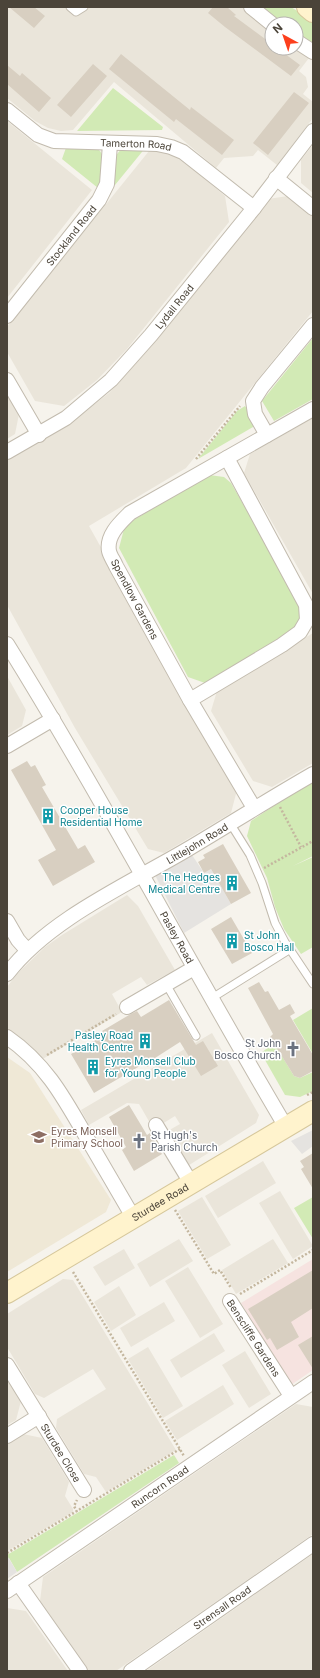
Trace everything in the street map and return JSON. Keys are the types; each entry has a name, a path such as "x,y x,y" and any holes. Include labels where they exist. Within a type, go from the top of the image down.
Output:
{"street":[{"path":"251,7 264,18"},
{"path":"307,7 313,12"},
{"path":"304,46 313,52"},
{"name":"Tamerton Road","path":"7,110 38,135 54,141 110,144 157,144 171,147 183,152 254,208"},
{"name":"Lydall Road","path":"7,452 39,435 66,418 111,380 151,336 254,208 313,131"},
{"name":"Stockland Road","path":"7,316 99,200 107,184 110,144"},
{"path":"276,178 313,208"},
{"path":"267,435 253,408 253,402 256,394 313,325"},
{"path":"7,380 39,435"},
{"name":"Spendlow Gardens","path":"254,808 190,700 116,566 109,550 111,537 114,531 130,513 313,409"},
{"path":"190,700 282,645 300,632 307,620 306,605 227,458"},
{"name":"Pasley Road","path":"7,644 53,718 143,875 194,968 286,1127"},
{"path":"7,746 53,718"},
{"name":"Littlejohn Road","path":"7,974 28,950 62,923 313,774"},
{"path":"7,921 18,940 28,950"},
{"path":"127,1007 194,968"},
{"path":"7,1037 22,1047 37,1061 64,1099 133,1217"},
{"name":"Sturdee Road","path":"7,1293 313,1111"},
{"path":"156,1125 191,1183"},
{"name":"Benscliffe Gardens","path":"233,1298 291,1396"},
{"name":"Sturdee Close","path":"7,1365 84,1490"},
{"name":"Runcorn Road","path":"12,1587 291,1396 313,1383"},
{"name":"Sturdee Close","path":"7,1436 39,1416"},
{"name":"Strensall Road","path":"131,1671 313,1544"},
{"path":"12,1587 80,1671"}],"lane":[{"path":"70,7 76,12 84,7"},
{"path":"230,823 250,855 275,923 289,950 313,984"},
{"path":"212,998 289,950"},
{"path":"166,984 196,1036"}],"path":[{"path":"193,477 194,462 248,397 256,394"},
{"path":"274,796 301,847"},
{"path":"257,872 313,841"},
{"path":"37,1061 127,1007"},
{"name":"Benscliffe Gardens","path":"175,1209 214,1274 220,1270 233,1298"},
{"path":"233,1298 313,1250"},
{"path":"73,1271 190,1465"},
{"path":"7,1553 180,1449"}],"shaded area":[{"path":"7,7 242,7 264,23 264,56 304,56 304,54 309,58 299,71 306,77 308,87 303,94 313,102 313,118 277,165 258,150 253,156 224,158 216,168 114,82 73,130 61,131 48,128 35,121 7,98"},
{"path":"7,121 92,190 7,298"},
{"path":"313,145 313,193 301,183 301,160"},
{"path":"149,151 162,151 178,156 225,196 229,222 127,349 97,380 64,406 35,401 7,352 7,327"},
{"path":"288,196 313,216 313,311 186,468 89,526 237,790 231,813 164,853 148,849 75,728 7,605 7,460 44,440 109,393 149,349 268,199"},
{"path":"7,386 20,409 15,434 7,439"},
{"path":"313,418 313,594 244,473 250,454"},
{"path":"313,633 313,763 272,787 253,781 211,711 217,691"},
{"path":"7,676 26,710 22,726 7,735"},
{"path":"188,849 204,873 211,869 231,904 184,933 152,869"},
{"path":"127,895 138,906 175,970 147,985 141,977 112,994 122,1012 41,1060 7,1030 7,987 17,974 45,947"},
{"path":"212,1033 259,1115 256,1123 186,1167 166,1132 180,1124 175,1116 162,1124 158,1118 150,1123 139,1104 127,1103 89,1125 81,1110"},
{"name":"Eyres Monsell Primary School","path":"7,1057 30,1073 111,1200 106,1212 7,1272"},
{"path":"313,1130 313,1146 302,1154 291,1141"},
{"path":"263,1161 276,1183 218,1218 205,1196"},
{"path":"280,1191 313,1246 293,1259 259,1203"},
{"path":"202,1197 231,1245 207,1259 178,1211"},
{"path":"179,1239 193,1261 150,1287 137,1264"},
{"path":"273,1239 288,1263 236,1294 222,1270"},
{"path":"124,1249 135,1268 105,1286 93,1267"},
{"path":"313,1259 313,1370 291,1385 241,1303"},
{"path":"188,1267 223,1324 200,1338 165,1281"},
{"path":"63,1279 73,1280 176,1450 106,1492 96,1477 84,1474 56,1428 57,1419 106,1389 93,1369 44,1398 35,1394 7,1347 7,1314"},
{"path":"119,1286 136,1315 111,1331 94,1302"},
{"path":"164,1302 175,1321 131,1347 120,1328"},
{"path":"214,1333 225,1351 181,1378 170,1360"},
{"path":"148,1347 183,1406 163,1418 128,1359"},
{"path":"245,1351 271,1394 249,1408 222,1365"},
{"path":"7,1379 21,1401 16,1420 7,1425"},
{"path":"223,1385 234,1404 177,1440 165,1421"},
{"path":"296,1404 313,1407 313,1534 116,1671 89,1671 40,1601 43,1577"},
{"path":"23,1434 42,1438 69,1482 65,1496 73,1509 73,1512 7,1551 7,1444"},
{"path":"313,1554 313,1671 146,1671"},
{"path":"8,1557 17,1572 7,1579 7,1558"},
{"path":"7,1608 26,1611 68,1671 7,1671"}],"green space":[{"path":"263,7 291,7 313,21 313,43 304,37 304,16 274,16"},
{"path":"113,88 163,127 162,130 77,131"},
{"path":"67,145 96,148 100,151 103,156 104,173 98,188 62,159"},
{"path":"129,147 146,147 115,185 112,183 115,158 120,150"},
{"path":"313,338 313,399 274,421 262,401"},
{"path":"245,406 253,419 253,427 198,459 237,411"},
{"path":"209,475 224,477 231,483 302,606 301,618 292,632 205,683 188,677 119,548 124,529 132,521"},
{"path":"313,780 313,856 293,866 313,857 313,947 301,954 284,929 275,907 267,878 247,836 251,821"},
{"path":"313,1008 313,1054 293,1020"},
{"path":"274,1043 294,1076 300,1078 313,1072 313,1091 300,1097 285,1095 261,1053"},
{"path":"313,1197 313,1239 294,1208"},
{"path":"174,1455 179,1463 17,1572 9,1558 7,1558 7,1555"}],"building":[{"path":"9,7 34,7 45,16 34,28"},
{"path":"213,7 227,7 236,15 234,16 264,38 264,56 225,27 208,13"},
{"path":"121,54 190,110 191,107 234,140 222,155 176,119 174,122 109,69"},
{"path":"264,56 288,56 300,65 291,76"},
{"path":"93,64 107,76 71,117 57,105"},
{"path":"7,65 20,76 22,73 51,98 39,112 7,84"},
{"path":"294,92 309,103 268,155 253,143"},
{"name":"Cooper House Residential Home","path":"27,761 31,767 35,765 46,785 42,787 78,849 85,845 95,862 53,886 38,860 56,850 11,770"},
{"name":"The Hedges Medical Centre","path":"223,844 251,893 231,904 211,869 204,873 198,862 205,858 203,855"},
{"name":"St John Bosco Hall","path":"231,917 252,953 232,964 211,929"},
{"path":"259,982 265,992 268,991 279,1010 290,1004 295,1013 290,1016 313,1055 313,1071 300,1078 294,1076 270,1037 273,1034 248,988"},
{"path":"169,1000 196,1045 203,1041 218,1066 201,1076 180,1042 155,1058 157,1061 147,1067 145,1063 94,1093 71,1054 104,1035 102,1031 129,1015 137,1011 141,1017"},
{"name":"St Hugh's Parish Church","path":"129,1105 147,1135 150,1133 162,1154 134,1171 122,1150 126,1147 109,1117"},
{"path":"313,1153 313,1189 301,1169 304,1167 300,1161"},
{"path":"313,1270 313,1308 291,1322 299,1337 277,1350 270,1338 267,1340 248,1309"},
{"path":"313,1336 313,1369 298,1345"}],"place":[{"name":"Cooper House Residential Home","path":"48,816"},
{"name":"The Hedges Medical Centre","path":"232,883"},
{"name":"St John Bosco Hall","path":"232,941"},
{"name":"Pasley Road Health Centre","path":"145,1041"},
{"name":"St John Bosco Church","path":"293,1049"},
{"name":"Eyres Monsell Club for Young People","path":"93,1067"},
{"name":"Eyres Monsell Primary School","path":"39,1137"},
{"name":"St Hugh's Parish Church","path":"139,1141"}]}
